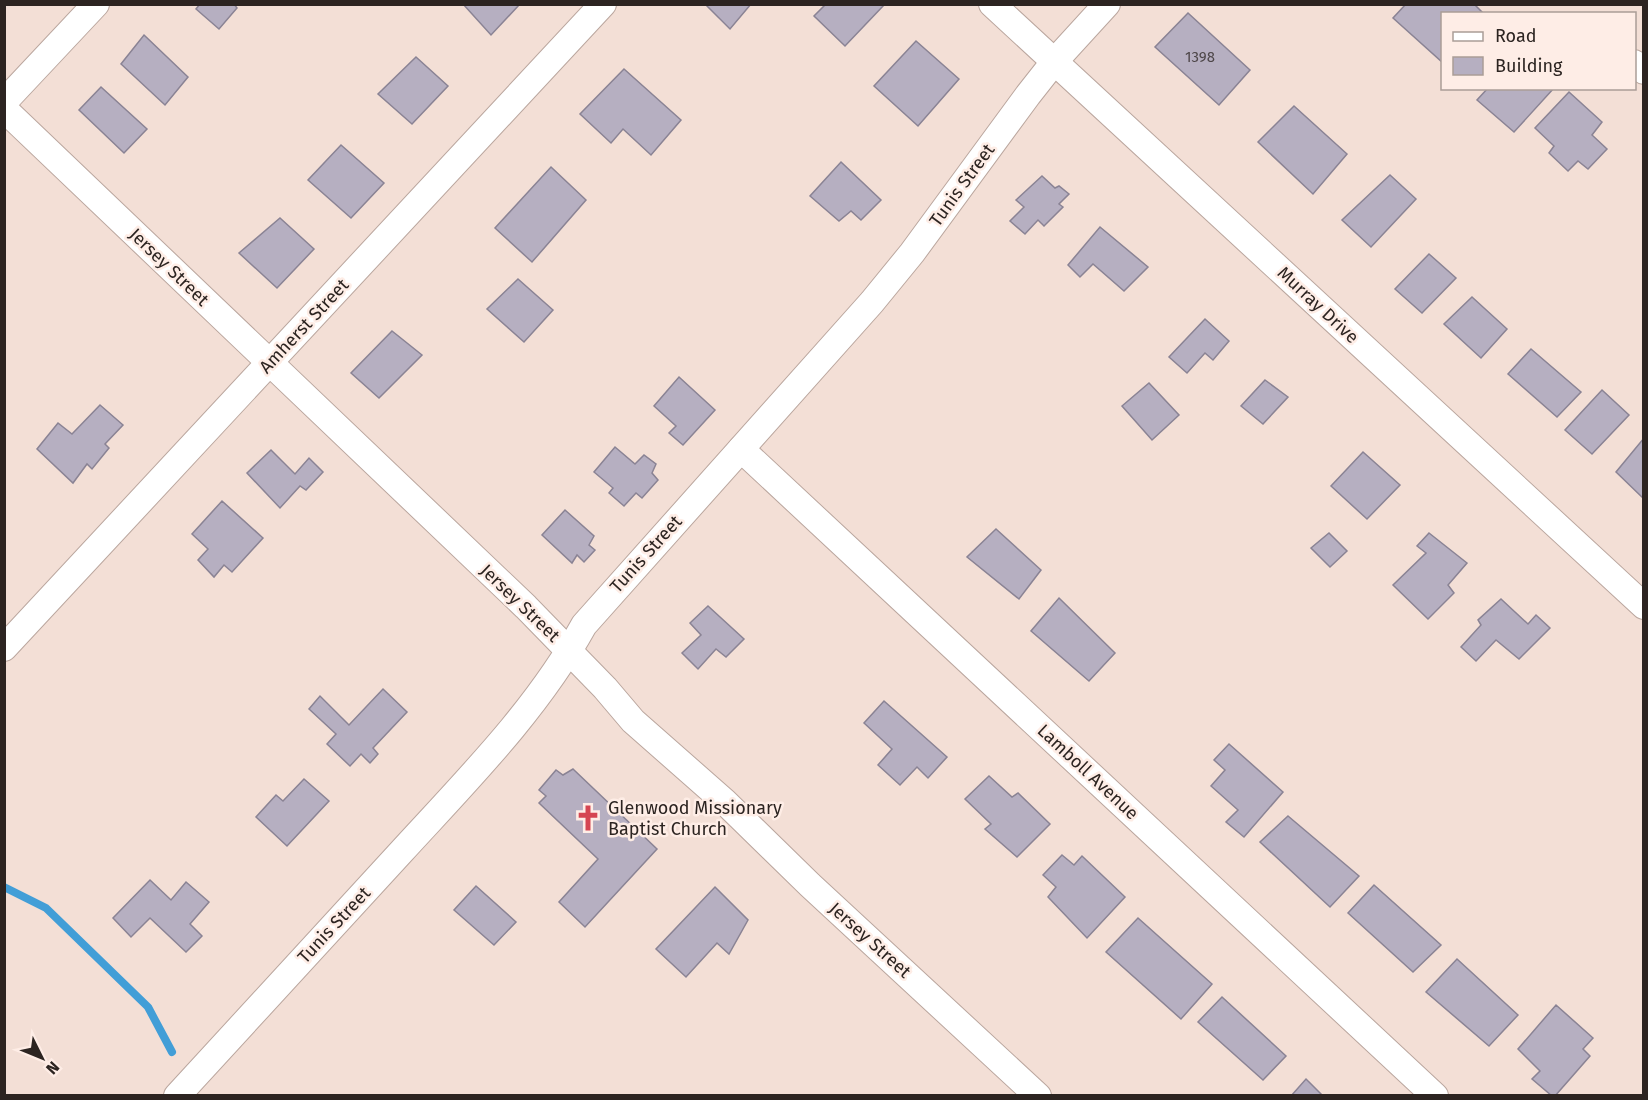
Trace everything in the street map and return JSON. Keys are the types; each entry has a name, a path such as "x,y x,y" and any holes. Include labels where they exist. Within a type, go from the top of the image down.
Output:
{"street":[{"path":"4,102 96,4"},
{"name":"Amherst Street","path":"4,648 603,4"},
{"name":"Murray Drive","path":"992,4 1642,601"},
{"name":"Tunis Street","path":"177,1095 469,778 534,701 584,625 872,302 912,253 1054,62 1107,4"},
{"name":"Jersey Street","path":"4,109 518,599 633,721 725,802 810,885 1038,1095"},
{"name":"Lamboll Avenue","path":"741,449 1435,1095"}],"building":[{"path":"200,4 234,4 237,8 219,29 196,9"},
{"path":"463,4 520,4 491,35"},
{"path":"705,4 751,4 730,29"},
{"path":"826,4 884,5 845,46 814,16"},
{"path":"1406,4 1474,4 1482,12 1441,12 1441,61 1393,18"},
{"path":"1188,13 1250,70 1219,105 1155,47"},
{"path":"144,35 188,77 165,105 121,64"},
{"path":"916,41 959,79 918,126 874,86"},
{"path":"416,57 448,86 412,124 378,94"},
{"path":"624,69 681,120 651,155 623,129 611,143 580,114"},
{"path":"101,87 147,129 124,153 79,110"},
{"path":"1486,90 1552,90 1514,132 1477,100"},
{"path":"1569,92 1602,122 1592,135 1607,149 1588,169 1578,161 1568,171 1549,153 1554,146 1535,128"},
{"path":"1294,106 1347,154 1313,194 1258,142"},
{"path":"341,145 384,183 351,218 308,180"},
{"path":"841,162 881,200 861,220 851,211 839,221 810,196"},
{"path":"551,167 586,200 532,262 495,228"},
{"path":"1390,175 1416,199 1371,247 1342,220"},
{"path":"1042,176 1055,188 1059,186 1069,194 1059,204 1063,207 1044,226 1038,220 1025,234 1010,221 1024,207 1016,200"},
{"path":"280,218 314,249 277,288 239,253"},
{"path":"1100,227 1148,267 1124,291 1093,264 1080,277 1068,265"},
{"path":"1429,254 1456,278 1422,313 1395,289"},
{"path":"518,279 553,310 524,342 487,309"},
{"path":"1472,297 1507,329 1481,358 1444,324"},
{"path":"1205,319 1229,341 1213,360 1205,353 1187,373 1169,357"},
{"path":"392,331 422,355 379,398 351,373"},
{"path":"1531,349 1581,392 1557,417 1508,374"},
{"path":"679,377 715,410 683,445 669,433 676,426 654,406"},
{"path":"1265,380 1288,397 1263,424 1241,406"},
{"path":"1149,383 1179,415 1152,440 1122,406"},
{"path":"1602,390 1629,415 1592,454 1565,430"},
{"path":"100,405 123,425 105,444 109,448 92,469 87,464 73,483 37,449 58,423 72,434"},
{"path":"1644,438 1644,499 1616,472"},
{"path":"615,447 635,464 644,455 656,464 652,473 658,480 642,498 636,493 624,506 609,493 613,488 594,472"},
{"path":"271,450 295,474 309,458 323,472 306,490 300,486 280,508 247,473"},
{"path":"1363,452 1400,485 1367,519 1331,486"},
{"path":"222,501 263,538 232,572 224,565 214,577 198,560 208,549 192,534"},
{"path":"565,510 594,536 589,545 595,550 584,562 577,555 572,563 542,535"},
{"path":"996,529 1041,570 1019,599 967,557"},
{"path":"1329,533 1347,551 1330,567 1311,548"},
{"path":"1429,533 1467,563 1448,585 1454,593 1428,619 1393,585 1426,553 1417,546"},
{"path":"1059,598 1115,653 1089,681 1031,631"},
{"path":"1501,599 1528,624 1536,615 1550,628 1519,659 1496,640 1476,661 1461,647 1481,625 1478,620"},
{"path":"708,606 744,639 726,657 716,649 698,669 682,653 701,635 690,623"},
{"path":"383,689 407,712 373,748 378,754 370,763 361,754 350,766 327,744 336,734 309,709 320,696 349,725"},
{"path":"884,701 947,757 928,778 917,767 900,785 878,765 892,749 864,723"},
{"path":"1229,744 1283,792 1244,837 1226,822 1238,810 1211,786 1225,770 1214,760"},
{"path":"573,769 657,849 585,927 559,902 598,859 539,803 546,796 539,790 556,770 563,775"},
{"path":"989,776 1012,797 1018,793 1050,824 1017,857 985,829 991,824 965,799"},
{"path":"304,779 329,801 287,846 256,817 276,795 283,801"},
{"path":"1288,816 1359,876 1330,907 1260,842"},
{"path":"1062,855 1074,865 1082,856 1125,897 1087,938 1048,897 1056,887 1043,875"},
{"path":"150,880 171,900 186,882 209,902 190,924 202,936 186,952 150,918 131,937 113,918"},
{"path":"1374,885 1441,945 1413,972 1348,913"},
{"path":"476,886 516,922 494,945 454,910"},
{"path":"715,887 748,920 729,954 717,943 686,977 656,949"},
{"path":"1138,918 1212,984 1181,1019 1106,952"},
{"path":"1457,959 1518,1015 1489,1046 1426,992"},
{"path":"1222,997 1286,1056 1263,1080 1198,1022"},
{"path":"1556,1005 1593,1038 1583,1049 1590,1056 1555,1096 1552,1096 1532,1079 1540,1071 1518,1049"},
{"path":"1306,1079 1323,1096 1291,1096"}],"waterway":[{"path":"4,887 46,908 148,1007 172,1052"}],"place":[{"name":"Glenwood Missionary Baptist Church","path":"588,818"}]}
